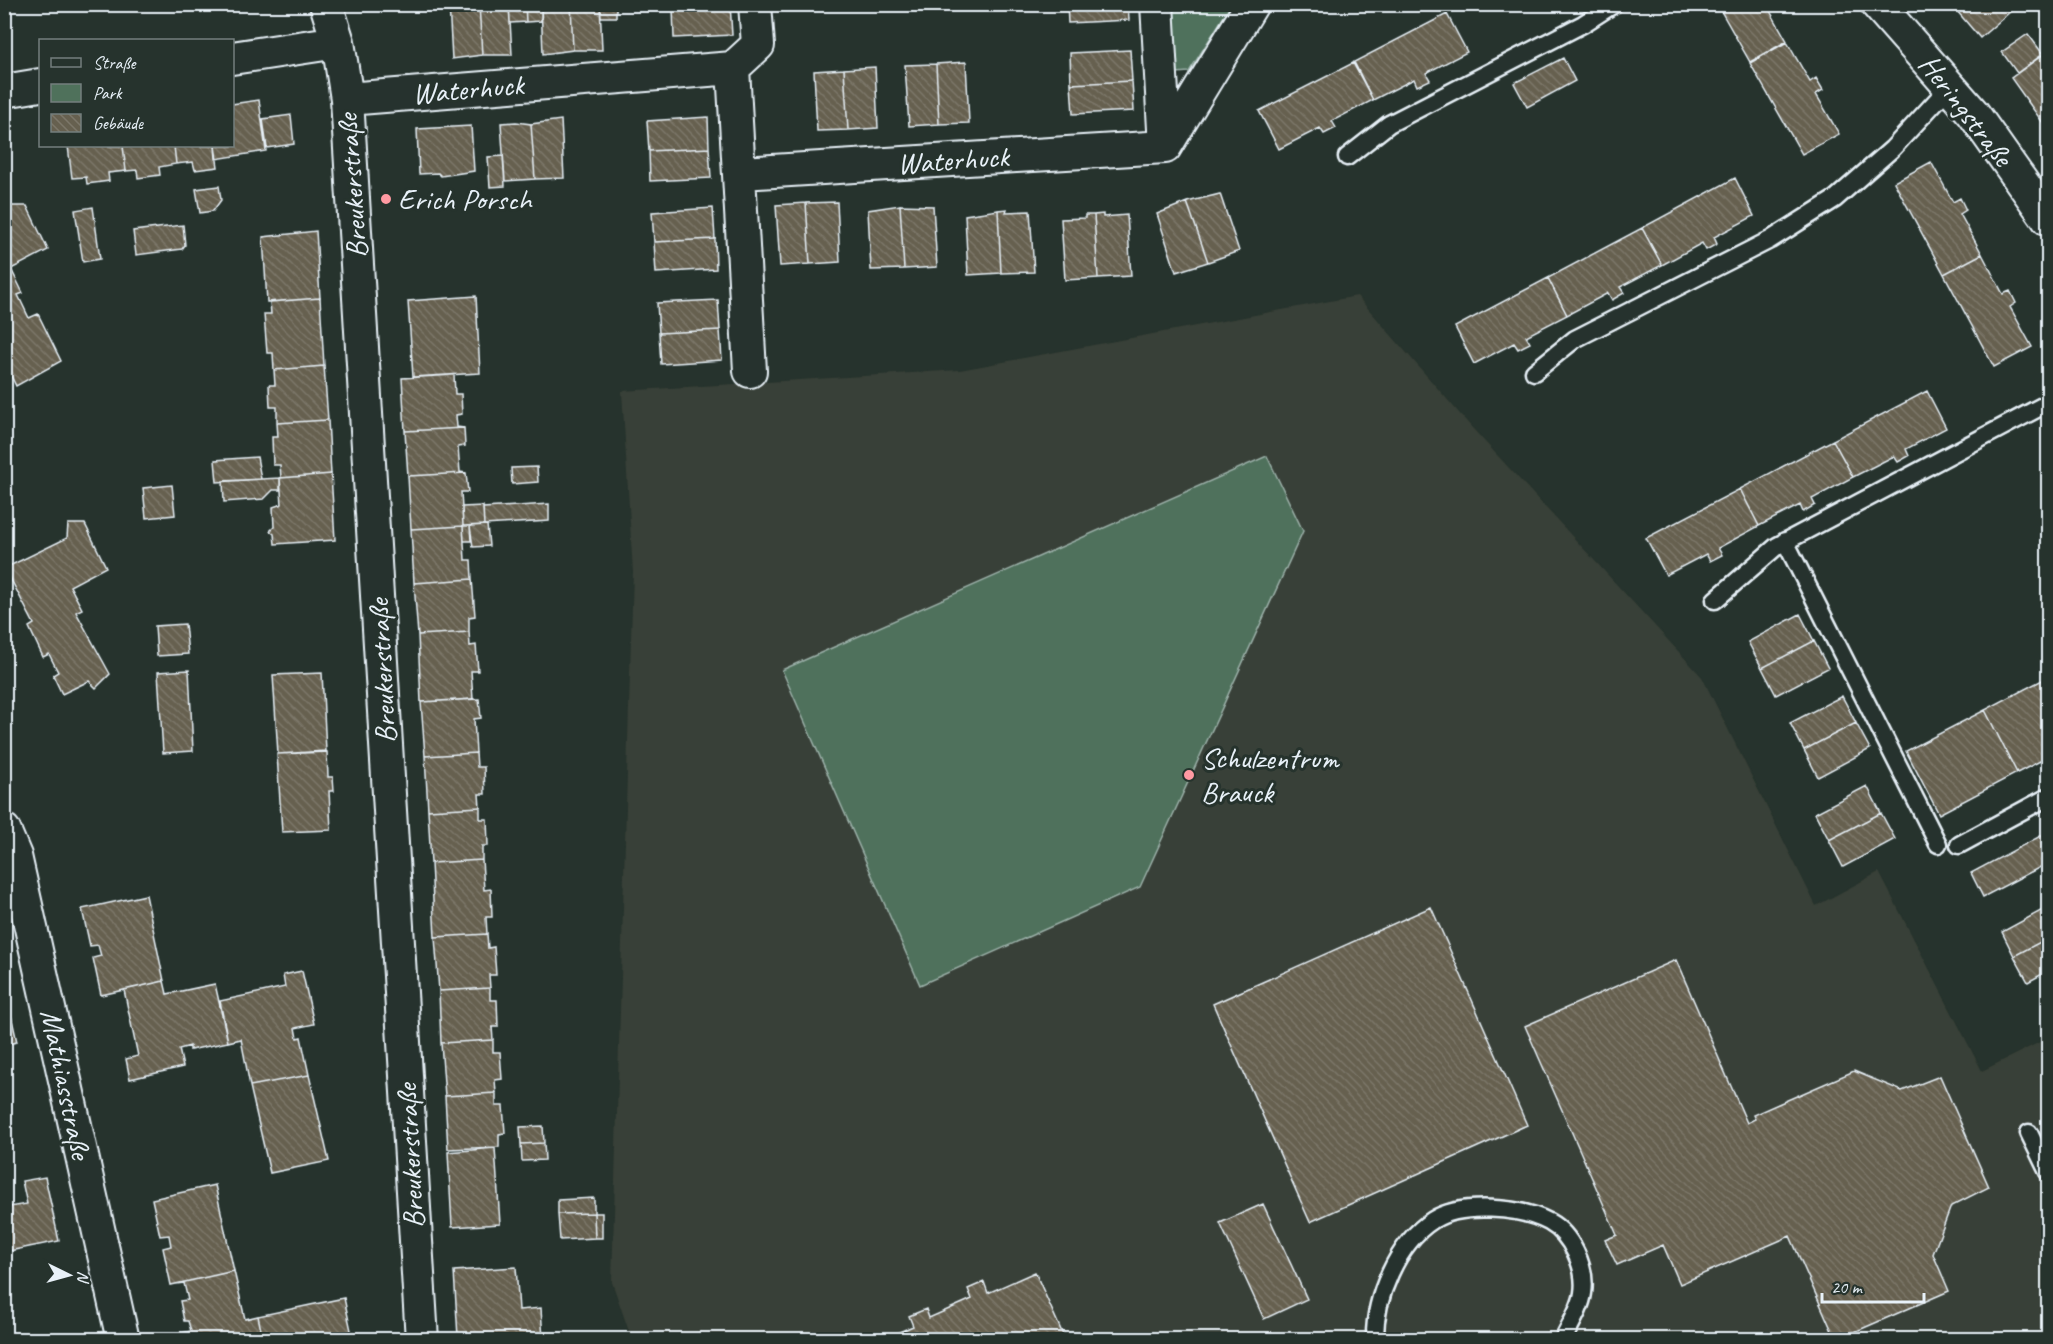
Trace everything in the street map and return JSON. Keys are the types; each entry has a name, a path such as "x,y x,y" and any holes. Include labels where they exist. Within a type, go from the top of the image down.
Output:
{"street":[{"name":"Breukerstraße","path":"326,4 338,42 347,99 422,1340"},
{"path":"750,371 734,68 758,45 755,4"},
{"path":"1157,4 1165,147"},
{"path":"1165,147 1252,4"},
{"name":"Heringstraße","path":"1877,4 1973,113 2049,219"},
{"path":"234,58 338,42"},
{"name":"Waterhuck","path":"347,99 734,68"},
{"path":"4,91 39,86"},
{"name":"Waterhuck","path":"741,173 1165,147"},
{"name":"Mathiasstraße","path":"4,830 20,878 123,1340"}],"lane":[{"path":"1347,157 1389,124 1583,24 1614,4"},
{"path":"1534,372 1575,339 1770,240 1835,199 1892,150 1950,86"},
{"path":"1715,600 1785,542 2049,403"},
{"path":"1785,542 1938,844"},
{"path":"1959,844 2049,797"},
{"path":"2029,1133 2049,1172"},
{"path":"1374,1340 1380,1294 1395,1264 1415,1236 1433,1219 1455,1211 1488,1208 1517,1211 1550,1222 1569,1241 1581,1267 1583,1293 1563,1340"}],"shaded area":[{"name":"Schulzentrum Brauck","path":"1357,296 1473,429 1702,677 1816,906 1879,872 1982,1071 2048,1038 2048,1339 632,1340 612,1282 633,572 622,391 960,370"}],"green space":[{"path":"1172,5 1231,5 1189,72 1176,73"},
{"path":"1267,456 1303,531 1140,887 920,985 782,670"}],"building":[{"path":"449,4 479,4 482,55 452,59"},
{"path":"479,4 509,4 512,55 482,55"},
{"path":"509,4 525,4 526,22 510,23"},
{"path":"525,4 541,4 541,21 526,22"},
{"path":"541,4 571,4 573,50 543,54"},
{"path":"571,4 600,4 602,50 573,50"},
{"path":"600,4 616,4 616,17 601,17"},
{"path":"730,4 732,35 674,38 673,7"},
{"path":"1067,4 1128,4 1129,20 1068,23"},
{"path":"1717,4 1766,4 1787,41 1750,62"},
{"path":"1951,4 2019,4 1980,38"},
{"path":"1447,14 1467,52 1426,73 1430,80 1417,86 1414,79 1373,100 1354,62"},
{"path":"2028,34 2043,54 2017,73 2002,52"},
{"path":"1787,42 1810,82 1816,78 1823,90 1816,94 1839,134 1802,154 1750,63"},
{"path":"1130,50 1132,81 1071,84 1070,53"},
{"path":"2048,51 2048,130 2011,78"},
{"path":"1563,58 1575,81 1527,107 1514,83"},
{"path":"966,62 969,123 939,124 936,64"},
{"path":"1353,63 1373,100 1332,121 1336,128 1324,134 1320,128 1279,149 1259,111"},
{"path":"936,64 939,124 909,126 905,65"},
{"path":"875,67 878,128 848,130 844,69"},
{"path":"844,69 848,130 817,131 814,71"},
{"path":"1132,81 1134,111 1073,114 1071,84"},
{"path":"259,100 266,151 216,159 215,147 234,147 234,104"},
{"path":"291,115 294,144 267,148 263,119"},
{"path":"708,117 709,148 649,151 647,121"},
{"path":"561,120 564,178 535,179 531,124"},
{"path":"501,123 531,124 535,179 505,181"},
{"path":"471,126 474,171 441,176 438,173 419,174 417,129"},
{"path":"68,147 123,147 126,171 108,173 109,181 87,184 86,177 72,178"},
{"path":"123,147 174,147 176,164 159,167 160,175 138,178 137,170 126,171"},
{"path":"174,147 215,147 218,167 195,170 193,162 176,164"},
{"path":"709,148 711,178 650,181 649,151"},
{"path":"503,156 505,186 490,187 488,157"},
{"path":"1931,162 1953,202 1960,198 1966,210 1960,214 1982,254 1944,274 1894,182"},
{"path":"1735,178 1754,216 1714,237 1717,244 1706,250 1702,243 1662,265 1642,228"},
{"path":"219,186 221,200 213,211 200,213 196,189"},
{"path":"1220,194 1239,251 1208,262 1187,202"},
{"path":"837,202 840,262 810,264 806,203"},
{"path":"1187,202 1208,262 1176,272 1157,214"},
{"path":"806,203 810,264 780,266 776,205"},
{"path":"900,205 933,206 937,267 904,269"},
{"path":"900,205 904,269 871,270 868,210"},
{"path":"10,206 27,206 48,250 11,269 23,293 18,295 29,318 38,314 61,361 16,386 4,362 4,222 10,220"},
{"path":"93,207 100,259 83,262 75,210"},
{"path":"713,208 715,239 654,242 652,212"},
{"path":"1007,209 1006,212 1030,211 1034,272 1001,273 998,210"},
{"path":"998,210 1001,273 968,275 965,215"},
{"path":"1103,214 1103,217 1127,215 1131,276 1098,278 1094,215"},
{"path":"1085,215 1094,215 1098,278 1065,280 1061,219 1085,218"},
{"path":"183,225 185,245 182,249 136,255 133,231"},
{"path":"1642,228 1662,265 1620,287 1624,293 1612,300 1608,293 1567,315 1548,278"},
{"path":"316,231 320,298 267,302 263,237"},
{"path":"715,239 716,269 656,273 654,242"},
{"path":"1982,254 2003,294 2010,291 2016,303 2010,307 2032,347 1994,367 1944,274"},
{"path":"1548,278 1567,315 1526,336 1530,343 1518,349 1514,343 1474,364 1455,327"},
{"path":"476,296 480,373 413,377 408,301"},
{"path":"320,298 324,366 274,370 273,353 267,353 264,314 271,314 270,302"},
{"path":"718,300 720,330 659,333 657,303"},
{"path":"720,330 722,360 661,364 659,333"},
{"path":"324,366 328,420 277,423 277,407 270,407 269,385 275,385 274,370"},
{"path":"454,375 455,394 461,394 462,414 456,415 457,427 464,428 405,431 402,378"},
{"path":"1927,391 1946,428 1906,449 1909,456 1898,462 1894,456 1853,477 1833,440"},
{"path":"328,420 331,474 281,478 280,465 273,465 272,437 278,437 277,423"},
{"path":"464,428 465,446 458,447 460,472 466,473 408,476 405,431"},
{"path":"1833,440 1853,477 1812,499 1815,505 1803,512 1800,505 1759,526 1740,489"},
{"path":"257,457 261,479 217,482 215,460"},
{"path":"537,467 538,482 512,484 511,468"},
{"path":"466,473 468,492 461,492 463,526 411,529 408,476"},
{"path":"331,474 335,540 275,544 274,534 270,531 274,527 273,507 282,504 280,478"},
{"path":"280,478 280,490 273,490 264,499 224,502 223,481"},
{"path":"172,485 175,515 146,518 143,488"},
{"path":"1740,489 1759,526 1718,548 1722,555 1710,561 1706,554 1666,575 1646,538"},
{"path":"549,504 549,521 484,525 483,508"},
{"path":"483,506 484,525 463,526 462,507"},
{"path":"68,524 85,524 106,567 70,586 82,609 76,612 110,674 96,688 89,681 62,694 53,675 58,672 49,654 43,657 29,627 34,624 5,568 67,538"},
{"path":"487,525 489,546 473,547 470,526"},
{"path":"463,526 470,526 471,541 464,541"},
{"path":"463,526 465,560 471,560 472,579 414,583 411,529"},
{"path":"472,579 475,616 469,617 469,632 418,635 414,583"},
{"path":"1800,614 1814,641 1762,668 1748,642"},
{"path":"185,624 188,654 157,656 155,626"},
{"path":"469,632 470,646 476,645 478,671 471,671 473,699 421,702 418,635"},
{"path":"1814,641 1828,668 1776,695 1762,668"},
{"path":"189,670 193,751 163,753 158,672"},
{"path":"322,673 326,751 278,754 273,675"},
{"path":"2048,677 2048,757 2017,773 1985,710"},
{"path":"1842,696 1856,723 1804,750 1790,723"},
{"path":"479,699 481,718 474,719 476,753 425,756 421,702"},
{"path":"1985,710 2017,773 1939,814 1906,751"},
{"path":"1856,723 1870,749 1818,777 1804,750"},
{"path":"327,752 328,777 333,777 334,791 329,791 331,830 282,832 277,754"},
{"path":"476,753 477,767 484,767 485,794 479,794 480,807 428,810 425,756"},
{"path":"1867,786 1881,813 1829,840 1815,813"},
{"path":"480,807 480,819 487,819 488,846 482,846 482,860 431,863 428,810"},
{"path":"1881,813 1895,839 1843,867 1829,840"},
{"path":"2048,832 2048,863 1983,897 1971,873"},
{"path":"482,860 484,890 491,889 492,917 486,917 487,934 435,937 431,863"},
{"path":"146,895 164,981 101,995 93,958 101,956 98,945 90,946 82,909"},
{"path":"1431,907 1527,1125 1310,1222 1213,1004"},
{"path":"2048,907 2048,938 2014,956 2002,932"},
{"path":"487,934 488,948 494,947 496,975 489,975 490,988 439,991 435,937"},
{"path":"2048,938 2048,971 2028,982 2014,956"},
{"path":"1676,960 1747,1123 1755,1119 1753,1115 1854,1071 1902,1091 1940,1076 1989,1187 1951,1206 1933,1254 1949,1291 1836,1340 1790,1236 1680,1284 1663,1245 1617,1265 1605,1240 1617,1235 1525,1026"},
{"path":"302,971 314,1024 295,1028 297,1038 301,1037 309,1075 250,1086 241,1039 228,1042 220,1001 285,987 283,975"},
{"path":"164,981 167,994 215,984 228,1042 190,1050 190,1046 179,1049 183,1067 130,1079 126,1059 138,1056 124,990"},
{"path":"4,983 17,1042 4,1045"},
{"path":"490,988 490,1000 497,1000 498,1027 492,1027 493,1040 441,1043 439,991"},
{"path":"493,1040 493,1052 500,1052 502,1079 495,1080 496,1093 445,1096 441,1043"},
{"path":"309,1075 329,1161 270,1173 250,1086"},
{"path":"496,1093 496,1106 503,1106 505,1133 499,1134 499,1147 448,1149 445,1096"},
{"path":"543,1126 544,1143 521,1144 520,1127"},
{"path":"544,1143 545,1160 522,1161 521,1144"},
{"path":"495,1148 500,1224 452,1227 448,1152"},
{"path":"45,1177 59,1241 4,1252 4,1208 27,1204 22,1181"},
{"path":"215,1185 234,1271 171,1285 163,1248 171,1246 169,1235 160,1236 152,1199"},
{"path":"594,1198 594,1213 558,1214 558,1200"},
{"path":"1263,1204 1307,1299 1264,1319 1220,1223"},
{"path":"594,1213 595,1238 560,1240 558,1214"},
{"path":"594,1213 602,1213 602,1238 595,1238"},
{"path":"516,1267 519,1310 541,1308 543,1340 461,1340 458,1337 454,1271"},
{"path":"234,1271 245,1319 258,1316 263,1340 173,1340 172,1335 191,1331 188,1321 184,1321 180,1301 188,1300 184,1283 176,1284"},
{"path":"1035,1272 1064,1337 1058,1340 881,1340 913,1326 909,1316 926,1309 929,1318 972,1299 968,1289 984,1282 988,1293"},
{"path":"344,1298 353,1340 263,1340 258,1316"}],"place":[{"name":"Erich Porsch","path":"386,199"},
{"name":"Schulzentrum Brauck","path":"1189,775"}]}
